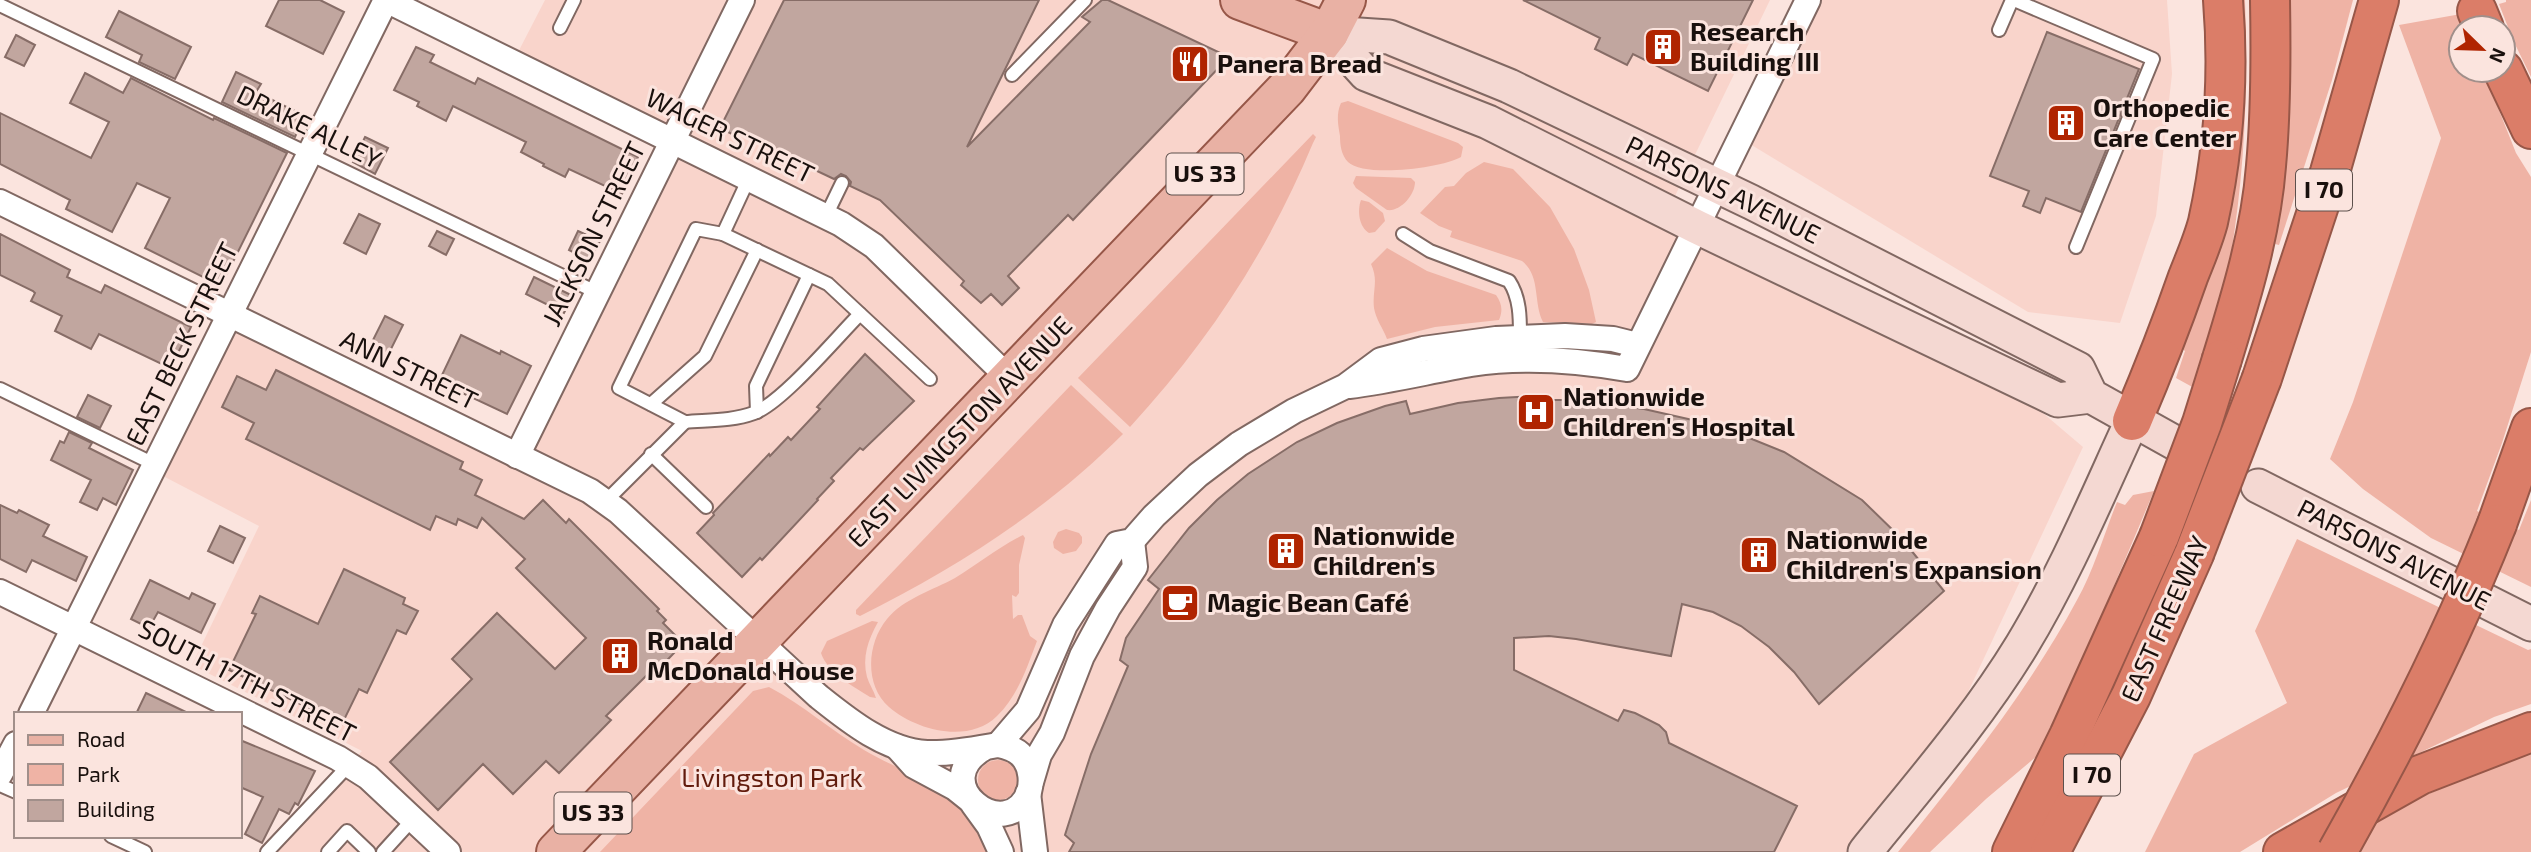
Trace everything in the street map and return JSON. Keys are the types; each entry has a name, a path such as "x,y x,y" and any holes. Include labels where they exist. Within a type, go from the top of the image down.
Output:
{"highway":[{"path":"2132,421 2164,345 2207,225 2219,158 2225,99 2226,39 2223,0"},
{"path":"2012,852 2069,736 2159,537 2202,423 2241,298 2259,219 2266,167 2270,0"},
{"name":"EAST FREEWAY","path":"2050,852 2131,696 2194,554 2262,378 2330,172 2379,0"},
{"path":"2510,84 2531,130"},
{"path":"2337,852 2373,789 2455,622 2497,524 2531,428"},
{"path":"2283,852 2420,775 2531,732"}],"main road":[{"name":"PARSONS AVENUE","path":"1240,0 1329,33"},
{"name":"EAST LIVINGSTON AVENUE","path":"556,852 1287,88 1329,33 1346,0"}],"street":[{"name":"WAGER STREET","path":"386,0 826,216 874,246 1010,379"},
{"name":"EAST BECK STREET","path":"32,712 386,0"},
{"name":"JACKSON STREET","path":"517,456 742,0"},
{"path":"1000,852 989,826 972,802 963,783 968,761 976,752 992,746 1028,710 1065,625 1117,544 1132,541 1154,516 1198,475 1239,444 1294,411 1346,386 1381,360 1423,349 1496,339 1520,349 1627,369 1808,0"},
{"name":"PARSONS AVENUE","path":"1329,33 1389,37 1509,86 1718,185 2078,369 2091,396 2177,444"},
{"name":"PARSONS AVENUE","path":"1329,33 1366,74 1488,122 1697,227 2059,400 2091,396"},
{"name":"ANN STREET","path":"0,202 606,501 792,673 843,716 896,747"},
{"path":"1520,349 1565,336 1613,339 1637,345"},
{"path":"1865,852 1986,700 2021,646 2058,581 2132,421"},
{"name":"PARSONS AVENUE","path":"2258,486 2531,624"},
{"path":"896,747 914,766 955,788 982,810 1004,813 1023,802 1039,755 1052,733 1082,656 1108,608 1135,568 1132,541"},
{"name":"SOUTH 17TH STREET","path":"0,592 349,765 368,777 448,852"},
{"path":"896,747 926,753 992,746 1009,747 1019,753 1026,761 1035,852"},
{"path":"0,775 14,748"}],"lane":[{"path":"560,28 574,0"},
{"path":"1012,75 1084,0"},
{"path":"1999,30 2013,0 2154,59 2076,247"},
{"name":"DRAKE ALLEY","path":"0,5 598,293"},
{"path":"723,234 749,178"},
{"path":"826,216 842,183"},
{"path":"860,314 777,398 757,412 737,418 685,422 619,388 696,229 723,234 828,284 930,379"},
{"path":"1403,234 1430,251 1509,281 1515,290 1519,307 1520,349"},
{"path":"651,404 705,356 757,250"},
{"path":"757,412 756,386 808,275"},
{"path":"0,389 156,465"},
{"path":"606,501 685,422"},
{"path":"651,454 706,507"},
{"path":"267,852 349,765"},
{"path":"383,852 413,819"},
{"path":"328,852 347,831 369,852"},
{"path":"115,838 145,852"}],"shaded area":[{"name":"Nationwide Children's Hospital","path":"545,0 1770,0 1660,227 2024,397 2083,447 1932,769 1864,852 265,852 362,751 192,665 259,526 163,476 237,327 516,454 673,143 514,60"},
{"path":"1795,0 2167,0 2172,74 2156,216 2120,323 2028,312 1740,138"}],"green space":[{"path":"2240,0 2245,0 2246,78 2243,154 2235,231 2221,307 2196,389 2176,378 2185,351 2178,345"},
{"path":"2283,0 2353,0 2332,80 2279,245 2271,243"},
{"path":"2531,0 2531,77 2517,48 2517,14 2503,14 2499,4"},
{"path":"2447,16 2447,84 2489,84 2516,153 2531,177 2531,352 2477,511 2519,530 2531,500 2531,587 2431,538 2363,489 2330,459 2353,402 2441,138 2399,25"},
{"path":"1348,101 1458,143 1463,147 1461,157 1438,165 1403,170 1370,170 1357,167 1348,162 1341,146 1338,111 1341,103"},
{"path":"1313,134 1316,137 1295,183 1256,258 1186,362 1130,427 1078,378"},
{"path":"1484,162 1513,169 1550,207 1574,249 1589,290 1596,322 1543,322 1532,274 1522,261 1450,237 1452,231 1420,213 1445,187 1454,186 1466,173"},
{"path":"1356,176 1411,178 1415,182 1410,197 1402,205 1387,210 1356,188 1353,183"},
{"path":"1361,200 1369,202 1383,213 1385,221 1375,232 1369,233 1361,223"},
{"path":"1387,248 1427,271 1496,295 1501,307 1499,320 1435,327 1387,339 1374,308 1375,281 1371,264"},
{"path":"1071,385 1123,434 1063,488 999,536 896,598 860,616 856,614 856,610"},
{"path":"2154,491 2089,645 2037,756 1930,852 1898,852 1970,761 2038,667 2083,588 2117,502 2125,505 2133,495"},
{"path":"1066,529 1079,533 1082,543 1076,551 1063,554 1054,548 1053,542 1058,532"},
{"path":"1023,535 1025,538 1019,565 1019,593 1016,597 1012,595 1013,619 1022,615 1030,636 1037,641 1011,700 985,725 958,732 928,728 889,707 875,687 871,664 875,640 887,619 901,606 955,578"},
{"path":"2297,539 2528,650 2531,649 2531,704 2494,717 2336,793 2240,852 2145,852 2194,754 2287,703 2255,631"},
{"path":"872,621 878,622 869,642 865,662 867,677 876,698 870,697 842,678 829,666 821,653 827,641"},
{"name":"Livingston Park","path":"769,687 864,750 944,791 967,810 992,852 600,852 753,691"},
{"path":"2531,751 2531,852 2316,852 2402,805"},
{"path":"998,760 1006,761 1012,766 1017,772 1017,788 1012,794 1006,799 998,800 990,799 984,794 979,788 978,780 979,772 984,766 990,761"}],"building":[{"path":"279,0 320,0 344,12 323,54 266,26"},
{"path":"784,0 1039,0 967,147 1090,22 1082,17 1102,0 1108,0 1229,57 1073,220 1068,215 1008,276 1019,288 1002,305 991,294 981,303 961,285 964,281 880,200 850,186 851,182 846,176 841,174 834,179 739,134 738,137 720,128"},
{"name":"Research Building III","path":"1523,0 1753,0 1708,91 1633,54 1627,65 1595,49 1600,38"},
{"path":"119,11 191,47 175,79 139,62 142,55 106,37"},
{"name":"Orthopedic Care Center","path":"2047,32 2139,69 2081,212 2046,198 2040,213 2023,206 2029,191 1990,176"},
{"path":"16,35 35,45 24,66 5,57"},
{"path":"416,47 434,55 430,62 475,84 478,78 638,157 622,194 569,169 565,177 543,166 544,164 521,152 526,142 453,106 446,121 417,106 419,102 394,90"},
{"path":"236,72 261,84 256,92 303,115 295,137 222,102"},
{"path":"85,73 123,93 131,78 213,120 214,118 287,153 221,286 145,248 170,198 137,183 112,232 66,209 70,200 0,164 0,113 91,158 109,122 70,103"},
{"path":"365,137 388,148 375,174 353,162"},
{"path":"359,214 380,224 366,254 344,243"},
{"path":"437,231 454,239 446,255 429,246"},
{"path":"578,231 600,241 590,261 569,250"},
{"path":"0,234 70,270 67,277 101,293 105,285 191,327 173,363 168,367 99,334 91,349 55,331 62,316 31,301 35,293 33,291 0,275"},
{"path":"534,277 573,296 564,313 526,294"},
{"path":"385,316 403,325 384,363 366,354"},
{"path":"461,335 531,366 507,414 441,383 444,376 442,375"},
{"path":"865,354 914,401 863,450 860,448 831,478 834,481 818,500 762,560 760,558 742,577 697,533 769,454 770,456 788,437 791,440"},
{"name":"Ronald McDonald House","path":"276,370 463,462 460,469 482,480 475,495 524,519 543,500 566,523 569,519 659,609 657,611 666,620 663,623 680,640 671,650 674,653 652,676 649,673 606,716 611,720 559,773 546,761 513,794 483,764 438,810 390,762 472,679 452,659 497,613 555,669 586,638 516,568 525,559 482,518 477,528 458,519 456,525 436,516 430,530 246,439 254,423 222,407 237,376 266,390"},
{"path":"88,395 111,406 100,428 77,417"},
{"path":"1549,395 1548,400 1573,400 1644,409 1697,421 1737,433 1784,452 1862,500 1902,539 1944,591 1819,704 1794,672 1769,647 1741,626 1713,612 1682,604 1671,656 1576,639 1549,636 1514,638 1514,670 1618,721 1624,710 1635,713 1659,725 1666,732 1669,743 1797,806 1774,852 1069,852 1074,843 1065,835 1091,754 1128,666 1120,660 1126,638 1159,589 1148,580 1189,528 1217,500 1248,474 1297,442 1337,423 1385,406 1406,401 1410,414 1458,403"},
{"path":"69,432 92,443 89,448 133,470 116,505 103,498 97,510 80,502 91,480 51,460 60,441 64,443"},
{"path":"0,505 17,513 19,510 49,525 43,536 87,557 76,581 32,560 26,572 0,559"},
{"path":"220,526 245,538 233,563 208,551"},
{"path":"344,569 405,598 403,604 418,611 406,634 397,630 367,693 359,689 342,724 229,670 256,614 252,613 260,596 318,624"},
{"path":"150,580 189,599 192,593 215,604 201,633 158,612 149,628 131,619"},
{"path":"146,693 186,712 137,712"},
{"path":"242,741 315,771 298,805 295,803 289,814 279,809 262,843 245,834 263,797 242,788"}],"place":[{"name":"Research Building III","path":"1663,47"},
{"name":"Panera Bread","path":"1190,64"},
{"name":"Orthopedic Care Center","path":"2066,123"},
{"name":"Nationwide Children's Hospital","path":"1536,412"},
{"name":"Nationwide Children's","path":"1286,551"},
{"name":"Nationwide Children's Expansion","path":"1759,555"},
{"name":"Magic Bean Café","path":"1180,603"},
{"name":"Ronald McDonald House","path":"620,656"}]}
